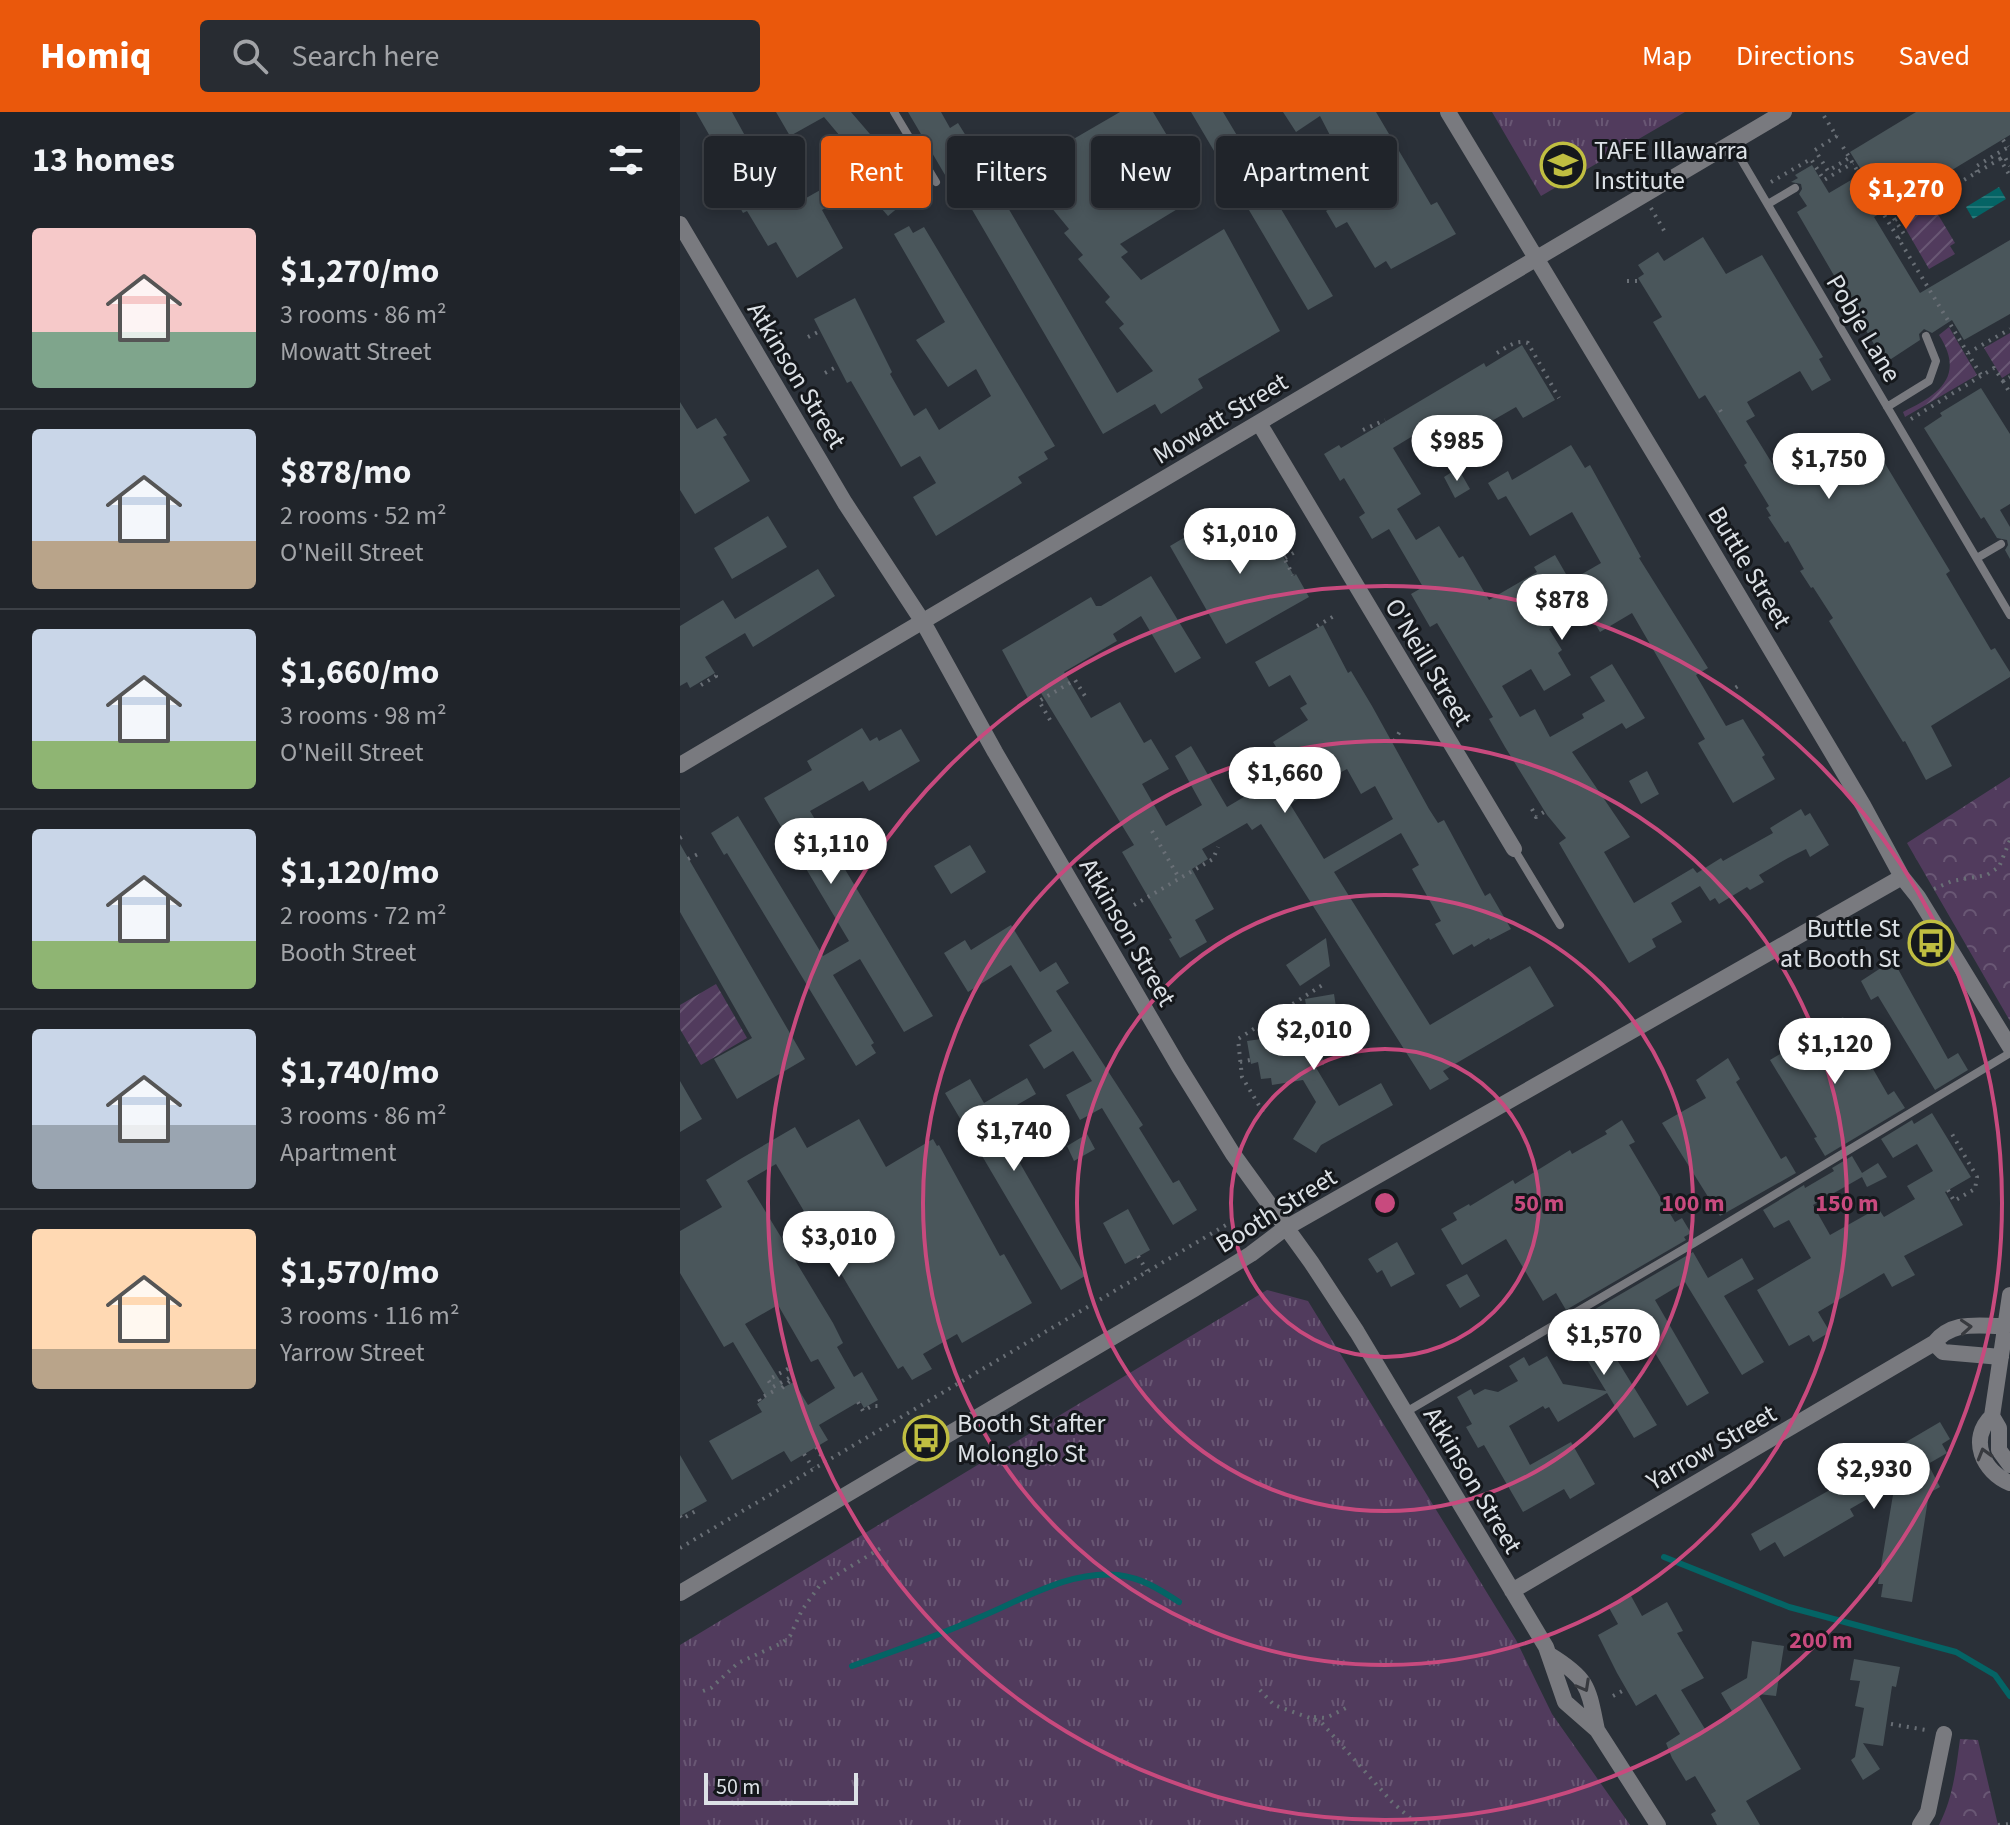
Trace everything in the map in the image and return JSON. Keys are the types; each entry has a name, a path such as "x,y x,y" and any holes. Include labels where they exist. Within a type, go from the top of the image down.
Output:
{"street":[{"name":"Buttle Street","path":"1448,112 1538,257 1902,877 1918,897 2010,1050"},
{"name":"Mowatt Street","path":"680,765 1784,112"},
{"name":"Atkinson Street","path":"680,224 845,503 923,622 1141,1003 1233,1154 1341,1309 1512,1591 1550,1655 1563,1698 1597,1730 1658,1825"},
{"name":"O'Neill Street","path":"1259,423 1514,849"},
{"name":"Booth Street","path":"680,1593 1251,1254 1284,1229 1902,877"},
{"path":"2010,1295 1992,1416 1980,1434 1982,1457 1993,1473 2010,1483"},
{"name":"Yarrow Street","path":"1512,1591 1934,1343 1944,1331 1959,1326 2005,1326"},
{"path":"1934,1343 1943,1352 2001,1357"},
{"path":"1992,1416 1999,1428 1999,1450 2010,1465"},
{"name":"Atkinson Street","path":"1550,1655 1583,1680 1597,1730"},
{"path":"1920,1825 1928,1812 1944,1734"}],"lane":[{"path":"894,112 936,182"},
{"name":"Pobje Lane","path":"1732,144 2010,615"},
{"path":"1768,204 1795,188"},
{"path":"1887,407 1929,381 1935,372 1935,351 1926,336"},
{"path":"1977,558 2001,544"},
{"name":"O'Neill Street","path":"1514,849 1560,925"},
{"path":"1405,1413 1694,1243 2010,1050"}],"path":[{"path":"1824,116 1838,138 1815,150 1828,171 1849,158"},
{"path":"1977,172 1975,167 2009,147 2003,140"},
{"path":"1843,147 1981,375"},
{"path":"1895,220 2004,156 2010,166"},
{"path":"1759,189 1811,159 1824,180 1853,163"},
{"path":"2000,159 2010,176"},
{"path":"1950,171 1958,183"},
{"path":"1643,196 1666,234"},
{"path":"1898,238 1904,234 1893,217 1913,204 1908,196"},
{"path":"1627,281 1639,281"},
{"path":"1968,353 2010,329"},
{"path":"808,337 820,331"},
{"path":"1497,353 1512,344 1528,343 1542,373 1559,398"},
{"path":"825,373 838,366"},
{"path":"1899,426 1994,368 2010,393"},
{"path":"2003,381 2010,377"},
{"path":"1720,410 1724,416"},
{"path":"1363,430 1385,420"},
{"path":"1231,561 1273,537 1293,575"},
{"path":"1285,558 1295,552"},
{"path":"1317,626 1334,616"},
{"path":"701,685 716,676 715,673"},
{"path":"1050,720 1039,701 1075,680 1085,696"},
{"path":"1729,692 1738,686"},
{"path":"1394,741 1402,728"},
{"path":"1532,809 1536,817 1544,812"},
{"path":"1152,831 1179,879"},
{"path":"680,838 687,834"},
{"path":"1918,897 1952,881 1987,875 1999,867 2010,840"},
{"path":"1134,905 1213,859 1218,847"},
{"path":"688,859 698,854"},
{"path":"1263,1112 1242,1077 1238,1039 1324,984"},
{"path":"1240,1062 1250,1060"},
{"path":"1948,1190 1954,1201 1975,1189 1977,1177 1952,1134"},
{"path":"680,1548 1231,1222"},
{"path":"1138,1256 1147,1271"},
{"path":"760,1401 774,1391 768,1380 791,1367"},
{"path":"773,1387 789,1378 790,1381 782,1388"},
{"path":"858,1402 863,1411 872,1406 882,1406"},
{"path":"816,1447 825,1462"},
{"path":"804,1454 813,1468"},
{"path":"680,1516 682,1519 699,1509"},
{"path":"703,1691 711,1688 738,1663 782,1643 790,1636 802,1610 820,1585 881,1548"},
{"path":"1613,1696 1626,1689"},
{"path":"1260,1690 1274,1705 1321,1722 1392,1802 1418,1825"},
{"path":"1312,1717 1326,1718 1348,1707"},
{"path":"1891,1724 1944,1734"},
{"path":"1998,1825 2010,1824"}],"green space":[{"name":"TAFE Illawarra Institute","path":"1492,112 1685,112 1541,196"},
{"path":"1930,201 1955,243 1950,246 1955,254 1929,269 1900,219"},
{"path":"1949,327 1977,375 1905,417 1903,412 1937,391 1949,373 1947,350 1939,335"},
{"path":"2010,333 2010,373 2002,378 1984,348"},
{"path":"2010,777 2010,1021 1907,843"},
{"path":"716,984 747,1038 701,1065 680,1029 680,1005"},
{"path":"1267,1290 1308,1301 1516,1640 1552,1714 1630,1825 680,1825 680,1645"},
{"path":"1960,1739 1978,1740 1998,1825 1939,1825 1951,1794"}],"shaded area":[{"path":"1999,187 2006,199 1973,219 1966,207"}],"building":[{"path":"696,112 732,112 745,136 710,136"},
{"path":"776,112 851,112 872,136 840,136 824,117 790,136"},
{"path":"908,112 941,112 950,128 958,123 966,136 947,136 947,178 931,151 931,136 922,136"},
{"path":"1120,112 1153,112 1167,136 1091,136 1091,208 1179,208 1120,244 1128,252 1121,257 1141,280 1224,229 1280,331 1198,379 1203,388 1161,414 1155,404 1103,434 971,208 1008,208 1117,393 1153,371 1119,328 1124,324 1105,302 1110,297 1078,259 1083,255 1064,233 1069,229 1052,208 1075,208 1075,138"},
{"path":"1191,112 1223,112 1237,136 1216,136 1216,154"},
{"path":"1283,112 1376,112 1390,136 1330,136 1320,116 1296,132"},
{"path":"1916,112 2010,112 2010,135 1874,217 1920,293 2010,240 2010,314 1964,340 1952,320 1932,333 1924,329 1919,334 1920,340 1885,363 1797,212 1807,206 1799,194 1801,184 1791,182 1798,178 1795,175 1812,165 1829,193 1863,173 1850,152"},
{"path":"1397,148 1431,205 1437,202 1456,234 1391,269 1386,261 1375,268 1347,222 1336,228 1326,211 1331,208 1397,208"},
{"path":"821,190 821,208 825,208 822,210 843,248 797,278 776,242 768,246 747,211 743,213 740,208 805,208 805,199"},
{"path":"881,208 898,208 888,216"},
{"path":"1248,208 1280,208 1333,296 1308,310"},
{"path":"909,226 913,233 924,227 1055,446 1044,452 1048,459 1018,477 1022,483 936,536 913,497 936,483 920,456 901,467 851,381 847,383 814,319 855,298 892,372 890,374 914,416 926,408 939,430 991,396 976,369 948,387 916,340 945,322 894,234"},
{"path":"1703,237 1726,274 1762,255 1823,357 1819,359 1831,380 1812,391 1800,371 1747,402 1755,416 1746,421 1775,468 1800,452 1819,481 1875,447 1950,571 1946,574 1991,650 1995,648 2010,672 2010,677 1931,726 1952,766 1926,780 1829,621 1833,618 1800,571 1804,569 1788,541 1785,543 1768,517 1771,516 1766,508 1769,506 1744,465 1747,463 1705,395 1699,399 1653,322 1662,317 1638,278 1644,274 1638,265 1658,252 1664,261"},
{"path":"1522,345 1555,400 1523,418 1516,407 1443,449 1431,428 1393,448 1421,494 1397,509 1416,540 1439,526 1459,558 1463,556 1489,600 1537,572 1534,567 1555,555 1570,581 1601,563 1572,512 1530,536 1506,496 1498,500 1488,483 1508,471 1512,480 1571,445 1585,468 1590,465 1639,558 1708,668 1696,675 1726,726 1743,719 1765,755 1762,757 1775,779 1733,803 1698,743 1705,739 1632,613 1600,632 1586,608 1549,629 1562,650 1558,653 1571,675 1544,691 1531,669 1502,686 1520,717 1535,709 1550,737 1584,718 1582,714 1605,701 1590,677 1612,664 1645,718 1626,729 1622,723 1572,752 1630,837 1604,852 1634,903 1693,868 1697,873 1773,833 1770,828 1801,809 1805,816 1810,813 1829,845 1810,857 1806,849 1788,858 1759,875 1764,882 1750,890 1747,887 1719,904 1715,898 1710,901 1700,886 1671,903 1682,922 1652,939 1656,947 1629,963 1559,843 1566,838 1547,815 1505,747 1489,719 1493,717 1437,623 1430,627 1411,594 1423,587 1389,529 1372,539 1359,517 1365,513 1344,478 1340,481 1324,454 1339,445 1341,448 1484,363 1486,367"},
{"path":"1981,388 2010,434 2010,504 2000,510 2010,527 2010,559 2005,550 2007,540 1997,538 1984,517 1981,519 1924,428 1942,416 1940,413"},
{"path":"680,402 697,429 716,418 727,435 723,437 750,481 695,514 680,490"},
{"path":"1458,468 1470,489 1455,498 1444,477"},
{"path":"1258,511 1309,597 1226,644 1170,546 1197,530 1204,541"},
{"path":"768,516 787,547 732,579 714,548"},
{"path":"818,569 835,596 753,647 745,633 705,657 715,673 690,688 687,682 680,686 680,626 723,600 735,619"},
{"path":"1151,576 1201,658 1175,673 1141,616 1113,634 1117,641 1064,672 1091,718 1120,702 1144,743 1151,739 1169,769 1142,784 1166,826 1202,805 1175,756 1191,746 1227,807 1286,772 1289,768 1273,742 1308,720 1300,708 1307,704 1290,675 1269,687 1255,662 1323,625 1429,809 1438,823 1444,820 1485,896 1490,893 1511,929 1453,955 1435,924 1441,921 1412,869 1419,865 1401,833 1334,872 1430,1025 1530,966 1554,1006 1443,1071 1449,1079 1430,1090 1261,824 1252,830 1247,823 1202,849 1208,859 1192,869 1214,909 1195,920 1207,942 1180,958 1169,939 1172,938 1122,852 1134,845 1041,693 1029,700 1002,650 1091,597 1096,606","holes":["1347,769 1361,794 1375,786 1393,819 1324,859 1290,804 1303,796 1301,793"]},
{"path":"862,728 870,741 877,737 879,741 901,729 920,761 869,791 863,781 810,811 933,1016 904,1032 860,959 833,975 874,1043 871,1045 876,1053 856,1066 727,853 724,855 711,833 738,816 823,956 849,941 764,798 812,770 807,761"},
{"path":"1647,771 1659,794 1641,804 1629,781"},
{"path":"680,844 805,1059 737,1099 714,1059 752,1038 680,912"},
{"path":"970,845 986,872 951,894 934,866"},
{"path":"1011,925 1040,972 1056,962 1069,983 1056,991 1143,1125 1139,1128 1173,1183 1179,1180 1197,1210 1173,1225 1102,1108 1080,1120 1066,1095 1092,1081 1073,1051 1044,1069 1029,1045 1052,1031 1011,965 968,992 944,953 965,940 971,950"},
{"path":"1326,938 1330,966 1300,986 1286,965"},
{"path":"1893,960 1948,1059 1958,1053 1968,1070 1935,1090 1878,996 1871,1000 1861,981"},
{"path":"1334,994 1340,1033 1327,1035 1329,1046 1321,1048 1324,1065 1315,1066 1339,1106 1381,1083 1393,1105 1321,1145 1316,1153 1293,1139 1316,1102 1303,1080 1272,1085 1271,1078 1261,1079 1258,1062 1251,1064 1247,1041 1268,1038 1267,1029 1288,1026 1286,1014 1307,1011 1305,999"},
{"path":"1843,1017 1888,1095 1894,1091 1905,1108 1825,1156 1814,1138 1817,1137 1770,1060"},
{"path":"1728,1058 1740,1079 1736,1082 1781,1159 1786,1156 1796,1173 1720,1216 1662,1123 1706,1098 1696,1080"},
{"path":"1027,1078 1036,1094 994,1118 1085,1276 1061,1290 945,1093 970,1079 984,1103"},
{"path":"680,1081 702,1119 680,1132"},
{"path":"1932,1113 1971,1177 1945,1192 1963,1225 1904,1256 1915,1275 1892,1287 1884,1273 1818,1312 1830,1332 1813,1342 1809,1335 1789,1346 1757,1290 1811,1258 1789,1220 1774,1228 1763,1210 1834,1171 1832,1168 1852,1156 1862,1173 1878,1163 1887,1177 1867,1187 1862,1177 1813,1205 1830,1235 1878,1208 1884,1217 1915,1199 1907,1186 1933,1171 1917,1144 1893,1158 1881,1139 1912,1120 1914,1124"},
{"path":"859,1119 886,1167 933,1139 1000,1256 1004,1254 1032,1303 962,1343 957,1334 923,1354 932,1369 912,1380 903,1366 898,1369 776,1164 747,1181 833,1323 843,1343 837,1347 854,1377 862,1372 878,1400 864,1408 860,1401 819,1425 828,1440 791,1462 784,1451 732,1480 709,1441 762,1412 757,1404 766,1397 733,1342 724,1347 680,1273 680,1231 722,1207 706,1180 795,1127 807,1148","holes":["778,1305 811,1362 818,1359 835,1388 808,1405 794,1382 784,1387 745,1324"]},
{"path":"1622,1120 1635,1142 1629,1145 1675,1222 1682,1218 1691,1233 1684,1237 1686,1240 1566,1310 1556,1293 1543,1301 1506,1239 1462,1265 1441,1229 1457,1220 1453,1213 1513,1180 1515,1184 1570,1150 1572,1154 1607,1134 1605,1131"},
{"path":"1087,1134 1095,1149 1074,1161 1067,1146"},
{"path":"1128,1209 1150,1250 1125,1264 1103,1223"},
{"path":"1397,1242 1415,1274 1391,1287 1382,1270 1377,1273 1368,1259"},
{"path":"1693,1252 1708,1278 1742,1258 1754,1279 1724,1296 1764,1362 1742,1375 1685,1282 1655,1300 1709,1393 1687,1406 1631,1313 1600,1332 1657,1425 1634,1438 1607,1393 1558,1422 1549,1407 1545,1409 1543,1406 1509,1426 1530,1465 1571,1442 1595,1484 1570,1499 1564,1489 1523,1512 1484,1445 1478,1448 1466,1427 1472,1424 1457,1397 1471,1389 1474,1395 1485,1389 1498,1392 1518,1381 1509,1366 1524,1357 1529,1366 1547,1356 1563,1384 1606,1391 1578,1345 1562,1355 1552,1339 1574,1325 1573,1322"},
{"path":"1467,1274 1480,1296 1460,1308 1446,1285"},
{"path":"1940,1422 1950,1439 1942,1444 1947,1453 1928,1464 1940,1487 1929,1493 1912,1602 1881,1597 1883,1584 1878,1584 1895,1483 1850,1509 1854,1516 1784,1557 1775,1542 1760,1551 1751,1534 1896,1453 1894,1449"},
{"path":"680,1455 707,1501 680,1516"},
{"path":"1630,1594 1642,1616 1667,1602 1683,1631 1677,1633 1704,1678 1681,1690 1705,1729 1733,1713 1721,1693 1747,1678 1752,1641 1784,1646 1776,1696 1758,1694 1801,1769 1746,1801 1760,1825 1717,1825 1711,1814 1716,1811 1695,1776 1686,1781 1672,1758 1666,1743 1680,1734 1656,1694 1636,1706 1617,1673 1598,1635 1618,1624 1608,1606"},
{"path":"1854,1659 1900,1667 1896,1687 1892,1686 1883,1746 1863,1743 1880,1769 1863,1780 1851,1760 1855,1757 1864,1708 1855,1706 1860,1681 1850,1680"}],"waterway":[{"path":"1664,1557 1789,1607 1956,1652 1995,1675 2010,1696"},
{"path":"852,1666 947,1631 1046,1588 1082,1577 1127,1576 1179,1602"}],"place":[{"name":"TAFE Illawarra Institute","path":"1563,165"},
{"name":"Buttle St at Booth St","path":"1931,943"},
{"name":"Booth St after Molonglo St","path":"926,1438"}]}
